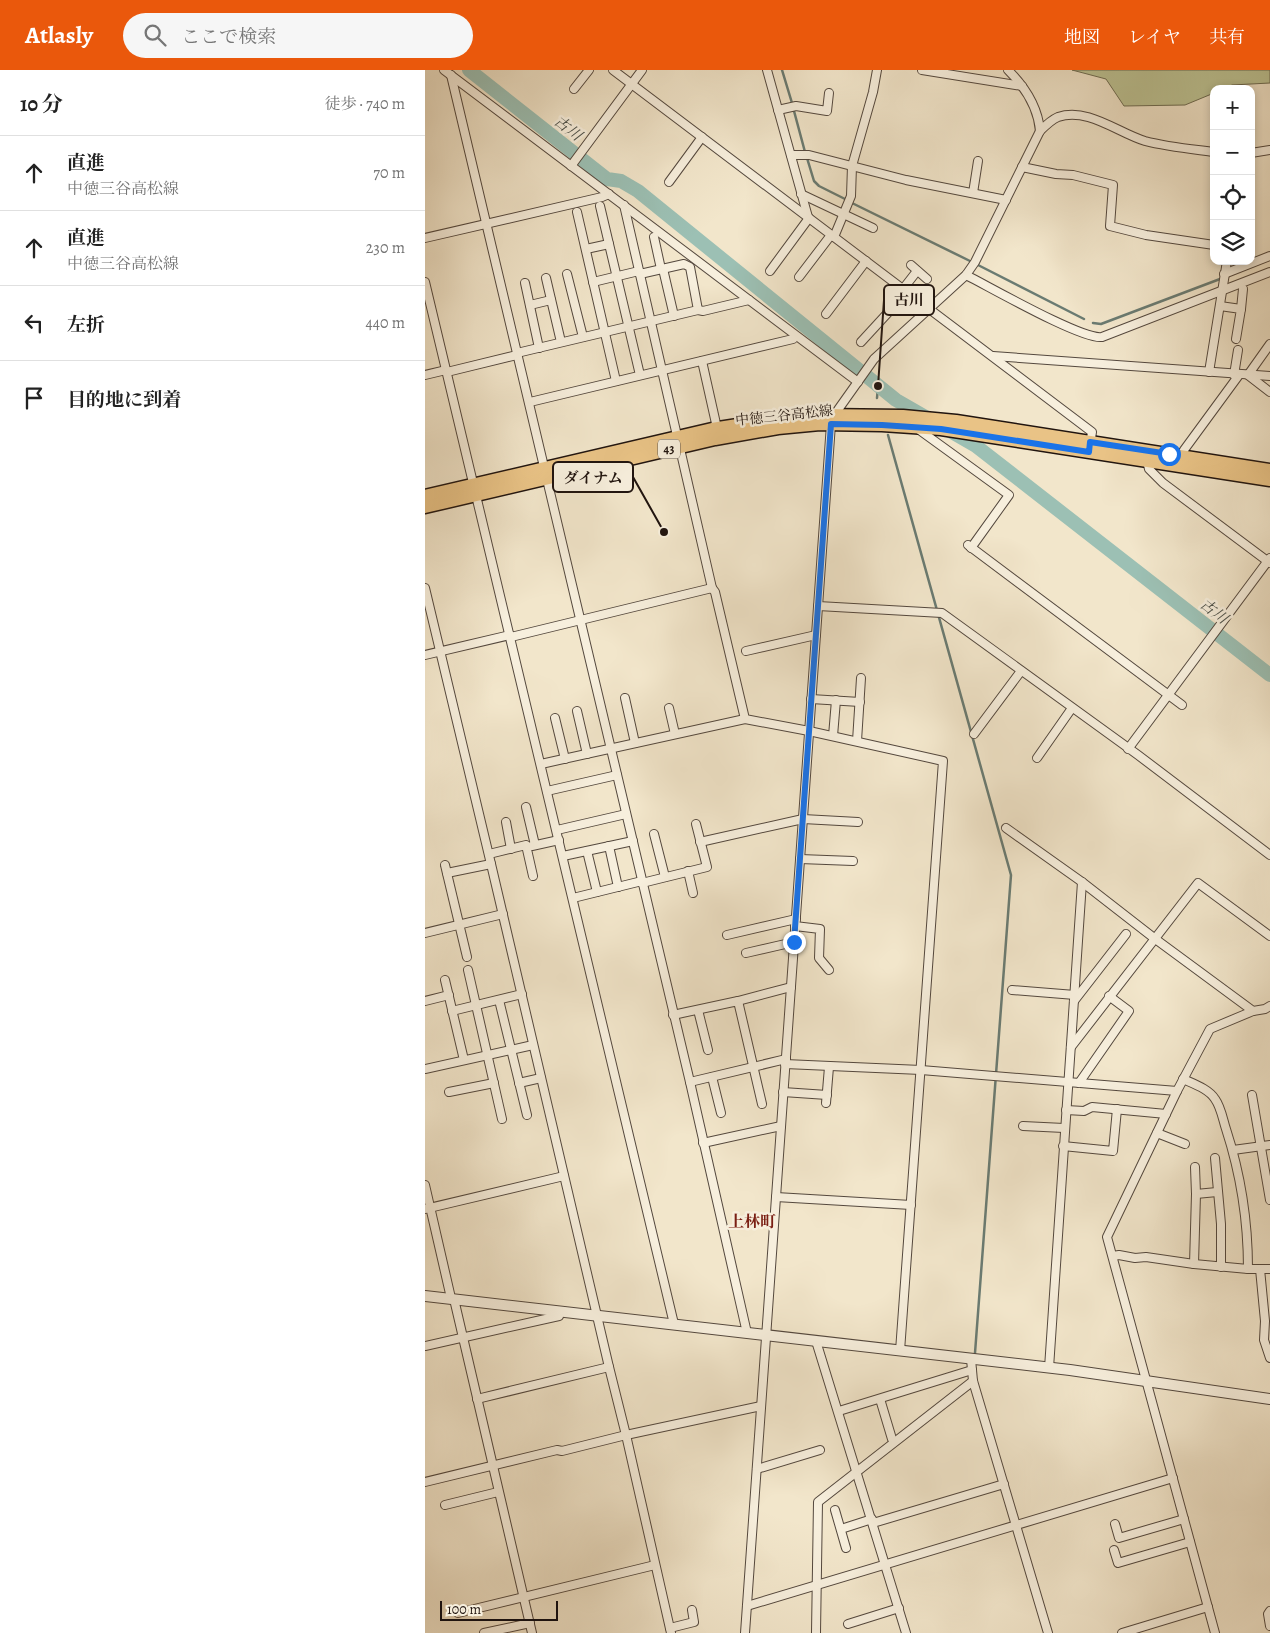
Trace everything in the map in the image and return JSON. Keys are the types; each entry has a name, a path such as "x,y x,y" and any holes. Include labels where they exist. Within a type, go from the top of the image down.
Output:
{"main road":[{"name":"中徳三谷高松線","path":"678,442 717,428 776,419 903,416 956,421 1089,447"},
{"name":"中徳三谷高松線","path":"425,496 475,489 678,442 833,419 1089,447 1147,456 1270,480"},
{"name":"中徳三谷高松線","path":"1147,456 1183,456 1270,470"},
{"name":"中徳三谷高松線","path":"425,506 475,489"}],"street":[{"path":"444,70 749,300 859,380"},
{"path":"574,89 589,70"},
{"path":"613,70 1092,432 1089,447"},
{"path":"571,166 642,70"},
{"path":"767,70 809,218"},
{"path":"799,277 833,236 851,196 852,166 873,92 877,70"},
{"path":"923,70 1021,86"},
{"path":"1009,70 1031,99 1036,110 1039,131"},
{"path":"451,75 530,402 545,473 690,1082 747,1333"},
{"path":"778,110 795,106 827,111 829,93"},
{"path":"745,1633 811,699 833,419 874,360 928,308 967,275 1039,131 1058,117 1075,115 1095,120 1133,138 1167,146 1210,151"},
{"path":"669,182 702,137"},
{"path":"1255,152 1270,150"},
{"path":"791,155 809,155 906,180 1006,200"},
{"path":"973,193 978,162"},
{"path":"1022,167 1056,174 1073,175 1113,186 1110,226 1146,235 1210,244"},
{"path":"425,238 609,194"},
{"path":"801,194 873,228"},
{"path":"624,205 711,588 715,592 745,719"},
{"path":"600,206 640,375"},
{"path":"577,212 616,381"},
{"path":"770,271 809,218"},
{"path":"654,236 674,316"},
{"path":"586,249 609,244"},
{"path":"1224,274 1270,256"},
{"path":"826,314 866,261"},
{"path":"593,282 684,264 689,267 698,310"},
{"path":"911,265 927,279"},
{"path":"1209,372 1226,265"},
{"path":"861,342 905,291 917,271"},
{"path":"967,275 1075,331 1096,338 1270,272"},
{"path":"567,274 583,337"},
{"path":"546,278 561,342"},
{"path":"425,282 674,1324"},
{"path":"525,283 539,348"},
{"path":"1236,339 1243,289"},
{"path":"530,305 551,300"},
{"path":"425,374 447,371 561,342 749,300"},
{"path":"1219,306 1241,309"},
{"path":"530,402 793,339"},
{"path":"1248,375 1270,344"},
{"path":"1183,456 1184,450 1237,375 1238,350"},
{"path":"992,356 1270,376"},
{"path":"702,361 717,428"},
{"path":"1248,375 1270,392"},
{"path":"915,427 1009,495 969,547 1181,705"},
{"path":"1133,752 1170,696 1269,561 1163,483 1149,469 1147,456"},
{"path":"425,588 671,1630 694,1622 692,1610"},
{"path":"425,655 581,620 711,588"},
{"path":"818,606 942,613 1133,752 1270,855"},
{"path":"746,651 816,635"},
{"path":"974,734 1021,671"},
{"path":"857,741 861,678"},
{"path":"625,698 635,743"},
{"path":"811,699 860,702"},
{"path":"833,736 836,700"},
{"path":"669,708 675,734"},
{"path":"1037,758 1072,708"},
{"path":"577,711 587,754"},
{"path":"555,718 565,759"},
{"path":"541,764 745,719 857,741 943,761 901,1351"},
{"path":"547,791 617,775"},
{"path":"526,807 535,845"},
{"path":"557,830 626,814"},
{"path":"700,842 803,819 858,822"},
{"path":"505,822 511,849"},
{"path":"573,898 707,867 696,824"},
{"path":"1006,828 1082,882 1253,1011"},
{"path":"654,834 665,877"},
{"path":"489,854 526,845 526,847 559,840"},
{"path":"563,856 633,841"},
{"path":"609,846 618,887"},
{"path":"526,847 533,876"},
{"path":"587,851 597,892"},
{"path":"800,859 839,856 853,861"},
{"path":"467,957 446,869 491,864"},
{"path":"688,872 693,893"},
{"path":"1049,1368 1082,882"},
{"path":"1071,1047 1197,883 1270,936"},
{"path":"425,933 503,914"},
{"path":"727,935 795,923 820,929 819,958 829,970"},
{"path":"1074,998 1125,934"},
{"path":"746,953 794,942"},
{"path":"468,970 502,1119"},
{"path":"445,980 464,1060"},
{"path":"673,1016 791,987"},
{"path":"1013,990 1074,998"},
{"path":"452,1011 521,994"},
{"path":"425,1001 449,995"},
{"path":"1079,1083 1129,1011 1109,996"},
{"path":"499,1000 527,1115"},
{"path":"738,1001 762,1104"},
{"path":"1215,1633 1107,1237 1177,1091 1210,1029 1253,1011 1268,1008"},
{"path":"698,1010 708,1050"},
{"path":"425,1069 533,1044"},
{"path":"690,1082 753,1067 785,1062 829,1067 921,1070 1177,1091"},
{"path":"783,1092 827,1099 829,1067"},
{"path":"712,1077 721,1113"},
{"path":"519,1083 541,1078"},
{"path":"1183,1079 1207,1091 1215,1099 1233,1150 1248,1231 1248,1269"},
{"path":"449,1092 494,1083"},
{"path":"1252,1095 1270,1200"},
{"path":"1066,1110 1085,1110 1092,1107 1166,1114"},
{"path":"1063,1146 1113,1151 1117,1109"},
{"path":"703,1143 781,1126"},
{"path":"1023,1126 1064,1128"},
{"path":"1157,1133 1185,1144"},
{"path":"1233,1150 1270,1145"},
{"path":"1215,1158 1221,1224 1221,1267"},
{"path":"1194,1264 1195,1167"},
{"path":"428,1208 564,1176"},
{"path":"425,1185 428,1208 463,1338 532,1633"},
{"path":"1196,1194 1217,1192"},
{"path":"775,1197 911,1205"},
{"path":"1114,1260 1119,1255 1221,1267 1270,1269"},
{"path":"1260,1269 1265,1321 1264,1340 1270,1358"},
{"path":"425,1296 1049,1368 1270,1399"},
{"path":"425,1346 559,1316 559,1311"},
{"path":"817,1341 906,1633"},
{"path":"971,1359 973,1381 1048,1633"},
{"path":"477,1399 609,1367"},
{"path":"839,1412 972,1370"},
{"path":"816,1633 818,1502 973,1381"},
{"path":"880,1399 891,1439"},
{"path":"425,1482 557,1450 562,1451 761,1406"},
{"path":"757,1469 820,1450"},
{"path":"747,1606 1173,1478"},
{"path":"841,1529 1003,1484"},
{"path":"445,1505 498,1492"},
{"path":"835,1510 846,1548"},
{"path":"1115,1524 1119,1538 1184,1519"},
{"path":"1114,1550 1118,1563 1190,1542"},
{"path":"458,1613 655,1565"},
{"path":"1122,1633 1208,1607"},
{"path":"848,1624 899,1608"},
{"path":"1270,1611 1268,1614 1270,1626"},
{"path":"484,1633 530,1622"}],"green space":[{"path":"1072,70 1270,70 1270,83 1210,85 1210,95 1185,105 1124,106 1106,79"}],"waterway":[{"name":"古川","path":"469,70 607,179 621,181 638,191 896,400 976,446 1270,675"},
{"path":"782,70 792,103"},
{"path":"794,111 805,152"},
{"path":"807,158 814,181 819,186 847,200"},
{"path":"852,203 972,262"},
{"path":"978,265 1084,319"},
{"path":"1093,323 1101,324 1220,279"},
{"path":"877,398 878,386"},
{"path":"888,435 1011,875 975,1353"}],"place":[{"name":"古川","path":"878,386"},
{"name":"ダイナム","path":"664,532"}],"district":[{"name":"上林町","path":"752,1221"}],"route":[{"path":"794,942 831,424 941,429 1089,452 1090,442 1169,454"}]}
